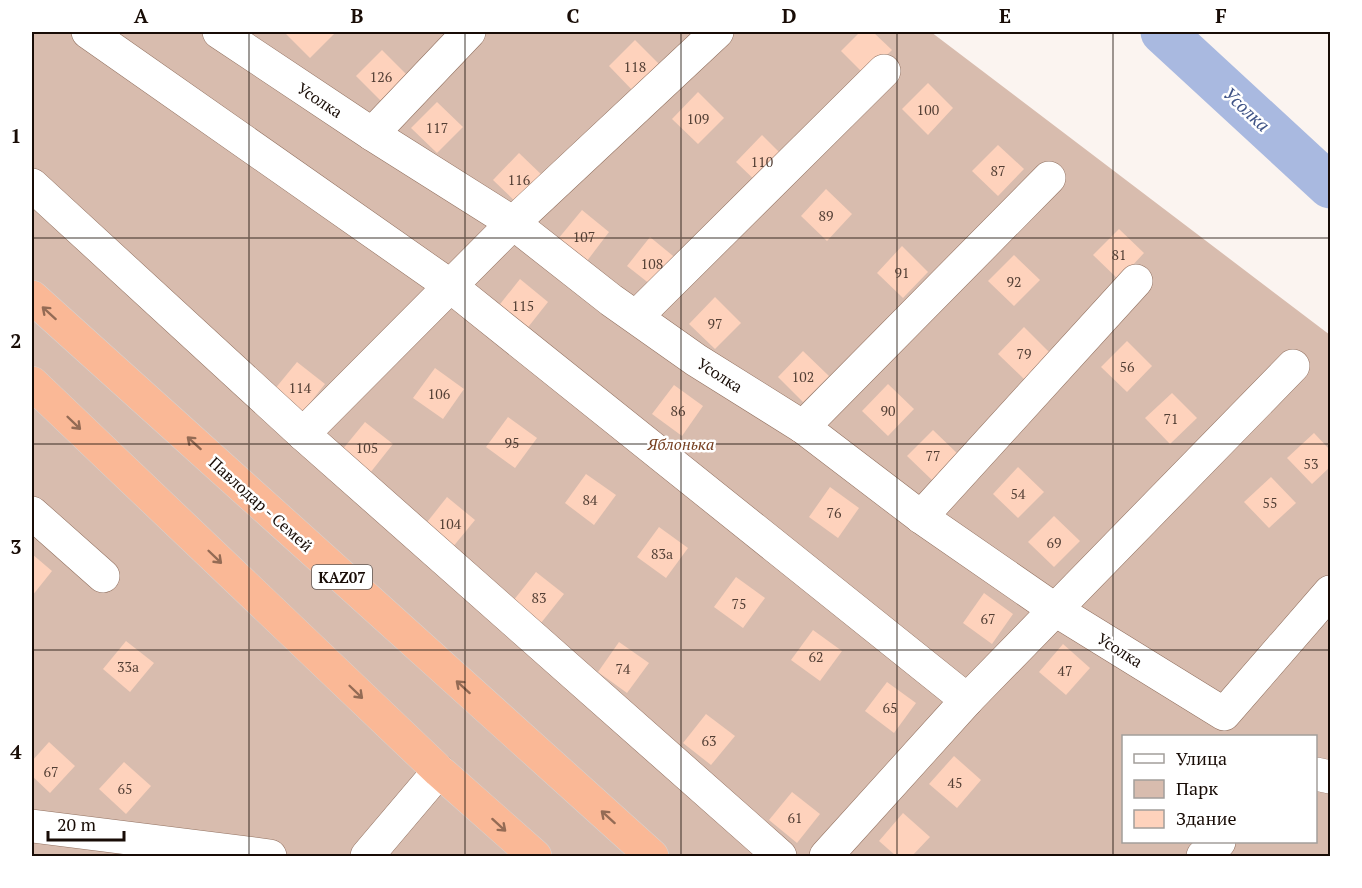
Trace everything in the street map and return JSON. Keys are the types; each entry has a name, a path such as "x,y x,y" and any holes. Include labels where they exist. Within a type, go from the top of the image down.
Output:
{"highway":[{"name":"Павлодар - Семей","path":"32,297 652,856"},
{"path":"32,382 439,771 535,856"}],"street":[{"path":"88,32 449,285 967,700"},
{"path":"372,134 469,32"},
{"path":"303,434 449,285 717,32"},
{"name":"Усолка","path":"236,36 372,134 513,223 611,300 696,360 803,427 921,517 1054,609 1224,714 1330,592"},
{"path":"636,317 884,71"},
{"path":"803,427 1049,178"},
{"path":"32,185 303,434 780,856"},
{"path":"921,517 1136,281"},
{"path":"826,856 967,700 1293,366"},
{"path":"32,513 103,576"},
{"path":"367,856 439,771"},
{"path":"32,826 270,856"},
{"path":"1203,856 1218,843"}],"green space":[{"name":"Яблонька","path":"32,32 931,32 1330,335 1330,856 32,856"}],"building":[{"path":"284,32 336,32 310,58"},
{"path":"860,32 873,32 892,50 866,76 841,51"},
{"path":"635,40 660,65 634,92 609,66"},
{"path":"382,50 407,75 381,101 356,76"},
{"path":"928,83 953,108 928,135 902,109"},
{"path":"698,92 724,118 698,144 672,119"},
{"path":"437,102 463,127 437,153 411,128"},
{"path":"762,135 788,161 762,187 736,162"},
{"path":"998,145 1024,169 998,196 972,171"},
{"path":"519,153 545,178 519,205 493,180"},
{"path":"826,189 852,214 827,241 801,216"},
{"path":"582,210 609,232 587,261 558,239"},
{"path":"1119,229 1144,253 1119,280 1093,255"},
{"path":"650,237 678,260 655,288 627,266"},
{"path":"902,246 928,272 903,298 877,273"},
{"path":"1014,255 1040,280 1014,306 988,281"},
{"path":"520,279 548,302 525,331 497,308"},
{"path":"715,297 741,323 715,349 689,324"},
{"path":"1024,327 1049,352 1024,379 998,354"},
{"path":"1127,341 1152,366 1127,392 1101,367"},
{"path":"803,351 829,376 803,402 778,377"},
{"path":"297,362 325,384 302,413 274,390"},
{"path":"435,368 464,389 443,419 413,398"},
{"path":"888,384 914,409 888,436 862,411"},
{"path":"674,385 703,406 682,436 652,414"},
{"path":"1172,393 1197,418 1170,444 1145,418"},
{"path":"508,417 537,438 515,468 486,447"},
{"path":"365,422 393,444 370,473 342,450"},
{"path":"933,430 959,455 933,481 907,456"},
{"path":"1314,433 1330,450 1330,467 1312,484 1287,458"},
{"path":"1018,467 1044,492 1018,518 993,494"},
{"path":"586,474 616,495 594,525 565,503"},
{"path":"1271,477 1296,503 1269,528 1244,502"},
{"path":"830,487 859,508 838,538 809,517"},
{"path":"447,497 475,520 452,548 424,526"},
{"path":"1054,516 1080,541 1054,567 1028,542"},
{"path":"659,527 688,548 666,578 637,557"},
{"path":"32,554 52,571 32,596"},
{"path":"536,572 564,594 541,623 513,601"},
{"path":"736,577 765,598 743,628 714,607"},
{"path":"984,593 1013,614 992,644 963,623"},
{"path":"813,630 842,651 820,681 791,660"},
{"path":"126,641 154,663 130,692 103,669"},
{"path":"619,642 649,663 627,693 598,672"},
{"path":"1063,644 1090,668 1066,695 1039,672"},
{"path":"887,682 916,703 894,733 865,711"},
{"path":"706,714 735,736 711,765 683,743"},
{"path":"49,742 75,766 50,793 32,776 32,761"},
{"path":"954,756 981,780 957,808 929,784"},
{"path":"124,762 151,786 126,814 99,789"},
{"path":"792,792 820,814 797,843 769,820"},
{"path":"903,813 930,837 912,856 896,856 879,841"}],"waterway":[{"name":"Усолка","path":"1163,32 1330,186"}]}
